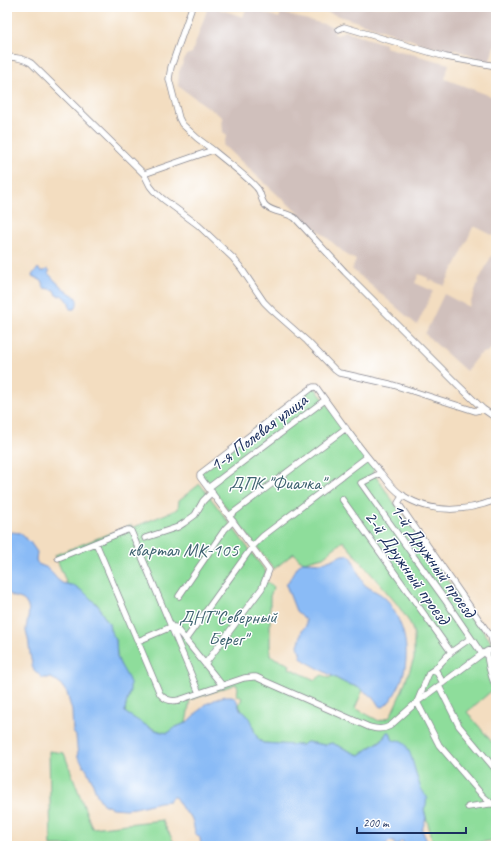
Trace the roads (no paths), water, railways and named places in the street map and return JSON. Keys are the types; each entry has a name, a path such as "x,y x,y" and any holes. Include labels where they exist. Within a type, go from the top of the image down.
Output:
{"street":[{"path":"192,7 171,67 169,79 179,118 182,124 258,188 263,203 266,206 295,218 345,272 458,385 483,409 496,418"},
{"path":"340,29 344,28 446,57 496,66"},
{"path":"7,57 25,59 31,63 144,174 154,192 198,225 233,258 268,306 307,341 335,370 340,373 406,388 474,411 483,409"},
{"path":"144,174 213,150"},
{"path":"205,664 262,588 269,570 199,475 315,387 367,457 392,487 403,495 430,507 446,509 482,506 496,500"},
{"name":"1-я Полевая улица","path":"145,538 178,527 195,515 210,490 325,400"},
{"path":"180,596 231,518 346,428"},
{"path":"186,639 252,547 263,536 367,457"},
{"name":"1-й Дружный проезд","path":"381,473 361,483 471,638 485,653"},
{"path":"96,542 160,694 163,697 169,700 179,700 248,677 256,677 369,727 381,729 388,727 417,702 485,653 495,649 491,637 398,503 403,495"},
{"name":"2-й Дружный проезд","path":"342,499 451,652"},
{"path":"58,558 127,530 131,531 199,693"},
{"path":"138,641 171,627 177,628 222,685"},
{"path":"471,638 451,652 428,675 417,702 439,745 483,796 494,804"},
{"path":"485,653 496,688"},
{"path":"435,669 459,726 496,770"},
{"path":"468,807 494,804"}],"water":[{"path":"38,268 41,271 45,271 47,269 50,271 48,273 55,281 77,299 76,308 70,309 69,302 65,298 61,295 56,295 54,290 44,288 42,281 32,276"},
{"path":"12,532 20,533 30,542 37,552 36,560 38,564 48,568 62,583 75,586 85,593 100,608 116,640 117,657 130,683 130,690 125,709 127,714 157,731 168,733 176,727 186,723 206,704 225,696 232,696 237,701 240,709 251,721 256,735 263,743 302,745 307,742 325,745 332,743 360,755 383,739 387,732 390,732 393,740 403,742 408,749 420,787 427,797 424,809 426,818 422,830 429,846 404,846 402,840 395,846 394,842 390,841 385,846 201,846 200,838 195,833 191,817 184,811 175,797 172,797 169,801 125,809 112,808 103,804 97,795 91,778 78,757 76,736 73,732 72,711 67,693 59,682 51,678 42,678 34,670 31,664 32,662 26,631 29,613 28,606 20,598 12,596 7,592 7,535"},
{"path":"342,555 352,557 363,583 388,601 398,619 404,635 406,644 406,661 402,679 392,698 383,707 379,706 374,698 361,689 345,683 305,661 301,657 298,645 302,630 306,626 306,620 296,611 286,585 302,562 321,563"}],"park label":[{"name":"ДПК \"Фиалка\"","path":"277,482"},
{"name":"квартал МК-105","path":"183,549"},
{"name":"ДНТ\"Северный Берег\"","path":"228,627"}]}
